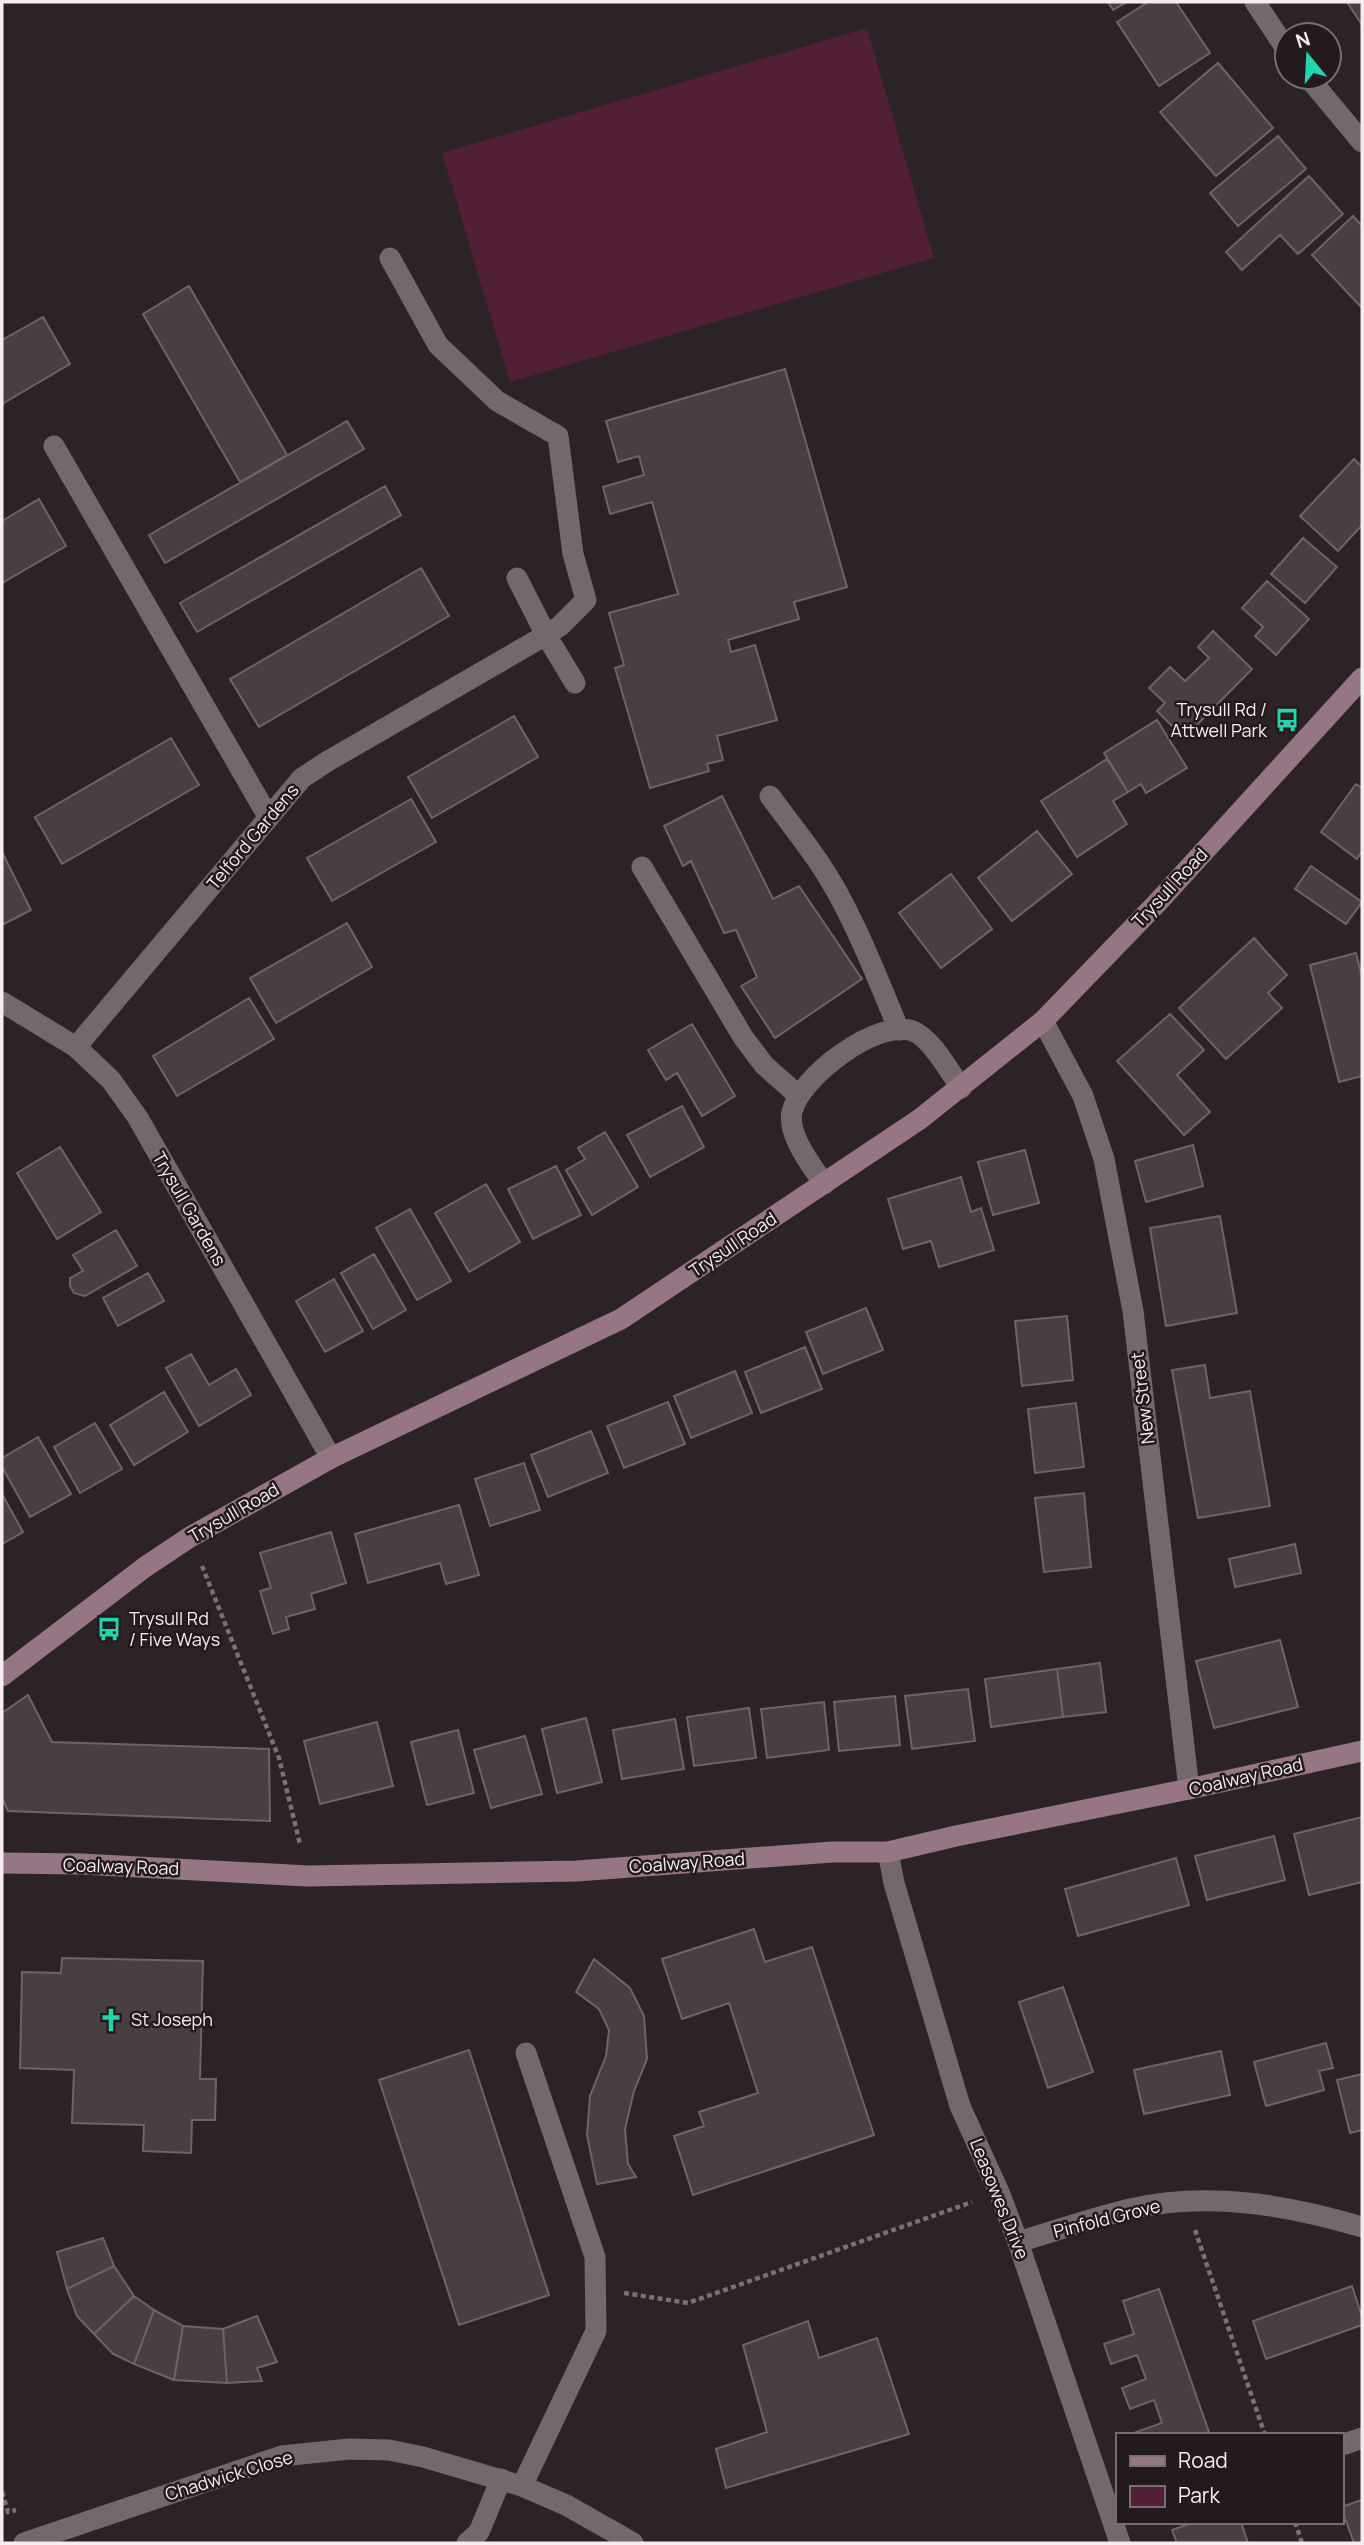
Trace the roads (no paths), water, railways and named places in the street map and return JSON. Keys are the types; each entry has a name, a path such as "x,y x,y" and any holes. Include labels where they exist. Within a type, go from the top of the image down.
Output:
{"street":[{"path":"1255,2 1273,29"},
{"path":"1320,91 1362,142"},
{"name":"Telford Gardens","path":"76,1047 302,778 546,635 560,626 586,600 573,554 558,436 497,401 438,345 390,258"},
{"path":"54,446 269,818"},
{"path":"517,578 546,635 575,683"},
{"name":"Trysull Road","path":"2,1676 145,1567 190,1537 331,1458 621,1319 920,1119 1043,1021 1158,902 1362,678"},
{"path":"770,796 823,870 878,980 899,1030"},
{"path":"642,867 743,1037 764,1065 799,1096"},
{"name":"Trysull Gardens","path":"2,1002 76,1047 111,1080 138,1118 331,1458"},
{"name":"New Street","path":"1043,1021 1083,1097 1104,1160 1133,1311 1189,1789"},
{"path":"824,1184 801,1151 791,1114 799,1096 813,1077 838,1057 878,1034 899,1030 914,1032 927,1042 961,1088"},
{"name":"Coalway Road","path":"2,1863 307,1876 577,1871 832,1853 888,1852 1362,1751"},
{"name":"Leasowes Drive","path":"888,1852 894,1883 960,2106 999,2192 1018,2242 1120,2543"},
{"path":"522,2486 596,2331 595,2257 526,2053"},
{"name":"Pinfold Grove","path":"1018,2242 1132,2209 1185,2201 1254,2202 1320,2214 1362,2227"},
{"name":"Chadwick Close","path":"24,2543 282,2456 349,2449 389,2450 452,2463 501,2479 566,2505 633,2543"},
{"path":"467,2543 480,2532 501,2479"}],"place":[{"name":"Trysull Rd / Attwell Park","path":"1287,720"},
{"name":"Trysull Rd / Five Ways","path":"109,1629"},
{"name":"St Joseph","path":"111,2020"}]}
